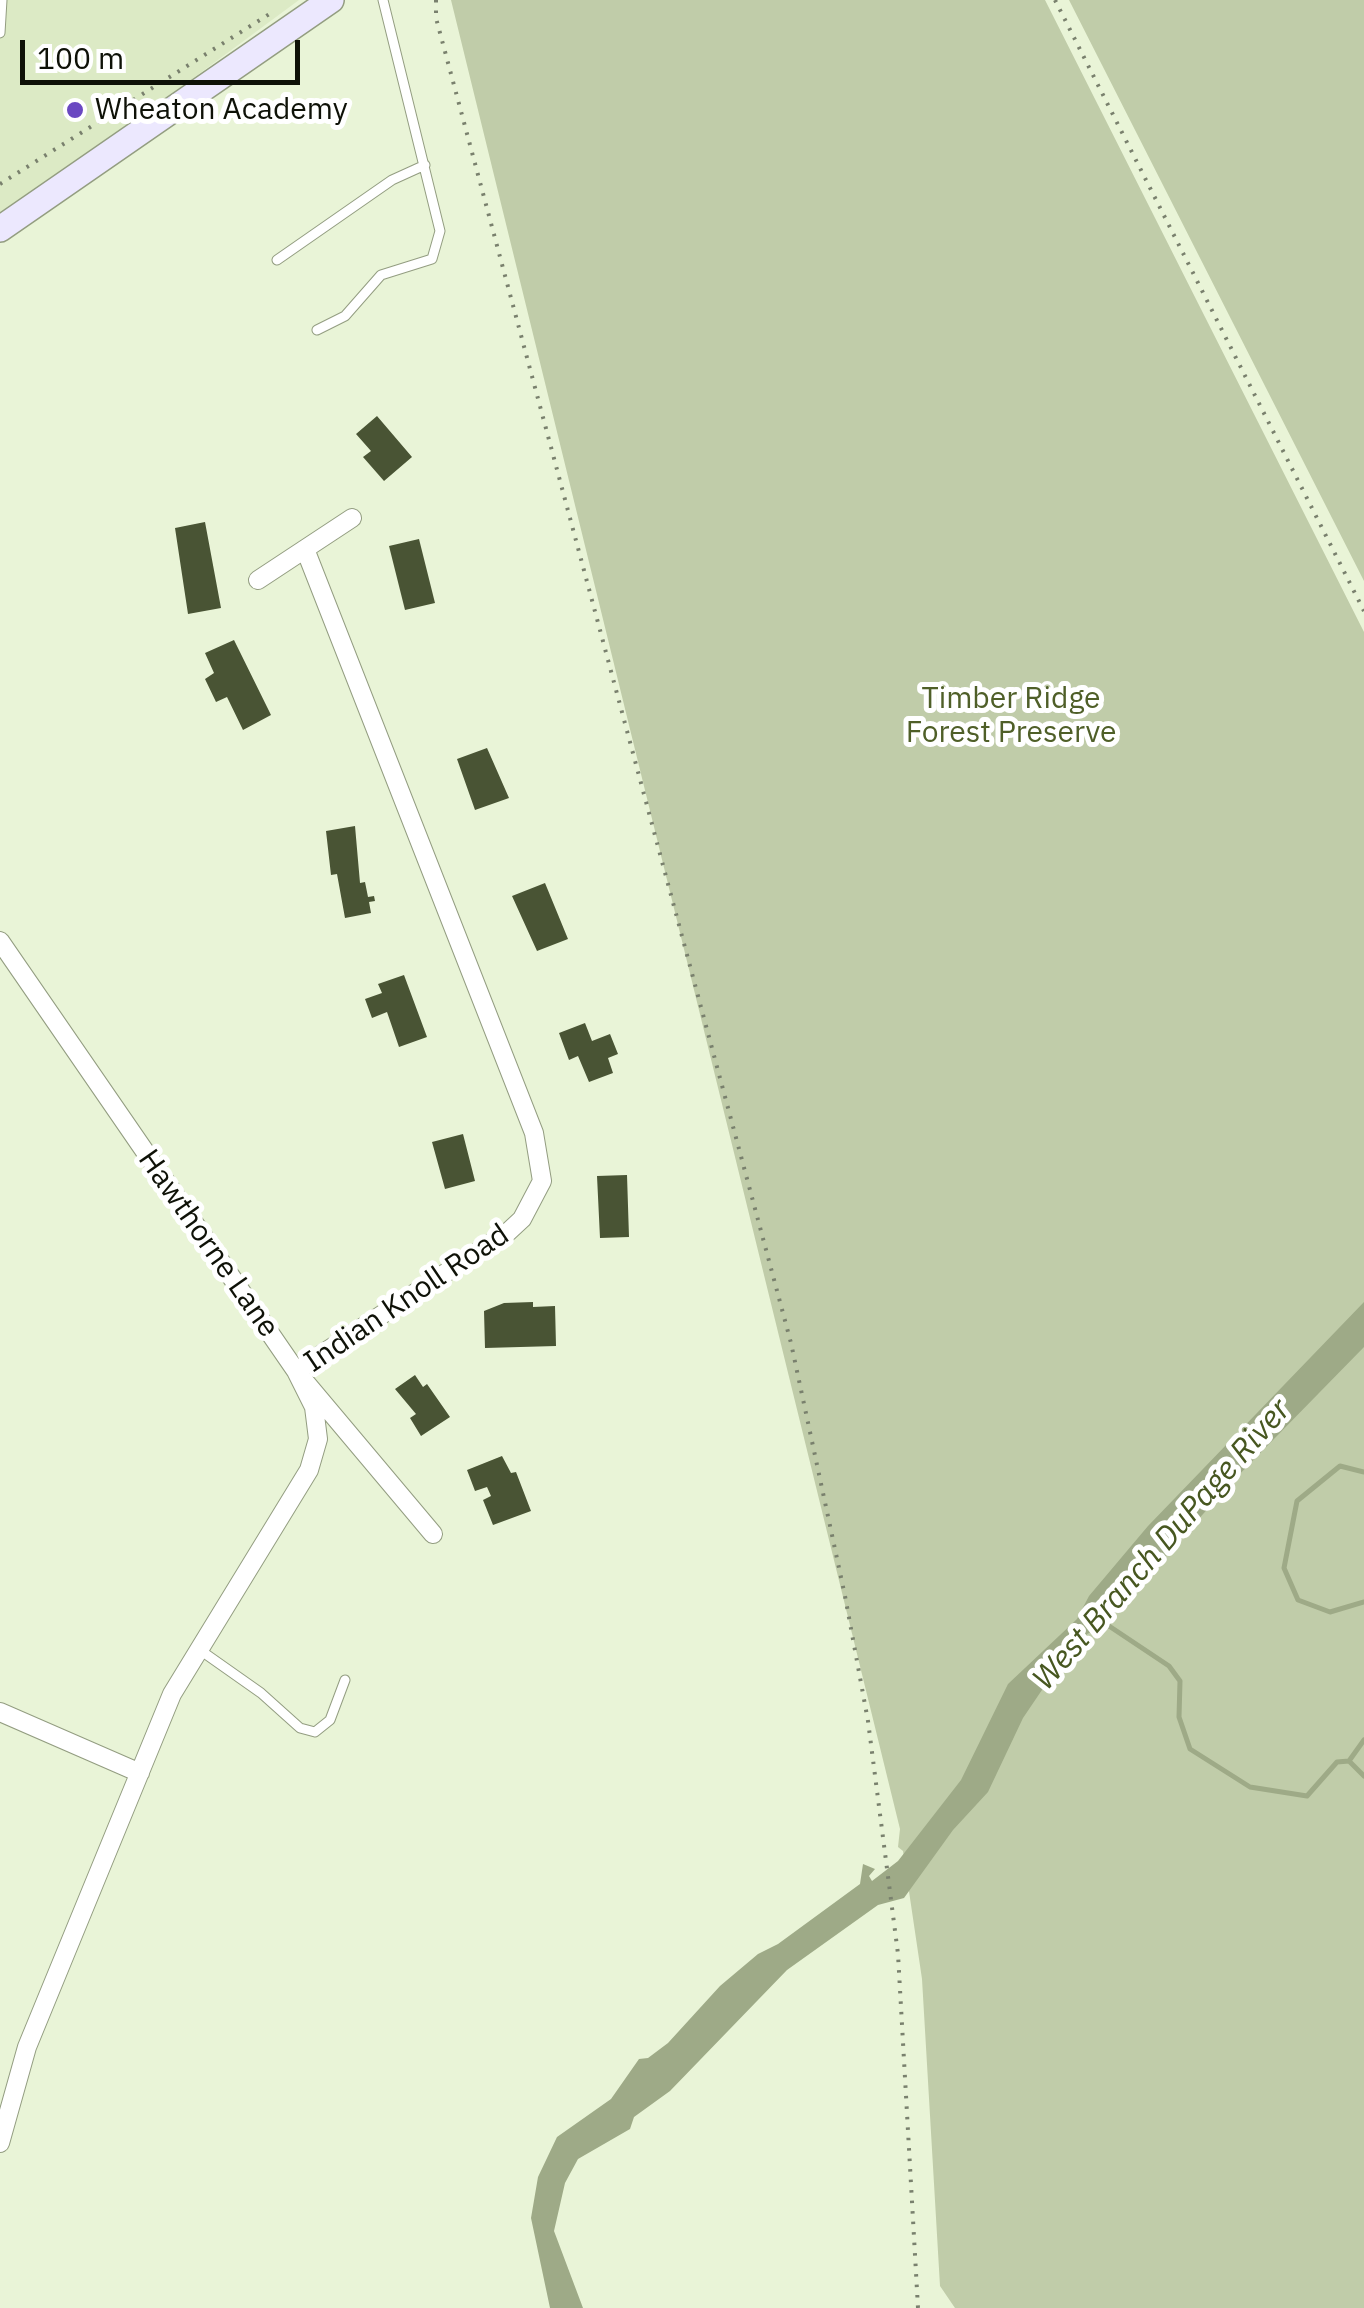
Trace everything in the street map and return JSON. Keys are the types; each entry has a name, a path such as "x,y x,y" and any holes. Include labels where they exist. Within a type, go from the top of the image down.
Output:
{"street":[{"path":"4,218 331,0"},
{"path":"258,580 352,518"},
{"name":"Indian Knoll Road","path":"0,2143 27,2047 172,1694 310,1470 318,1440 314,1407 296,1371 508,1232 522,1219 542,1181 534,1133 305,549"},
{"name":"Hawthorne Lane","path":"0,941 296,1371 432,1534"},
{"path":"0,1712 140,1773"}],"lane":[{"path":"0,33 2,0"},
{"path":"317,330 345,316 381,275 432,258 440,231 384,0"},
{"path":"277,260 392,180 426,166"},
{"path":"198,1648 261,1693 300,1728 314,1732 330,1720 345,1680"}],"path":[{"path":"436,0 441,37 791,1343 845,1596 892,1912 906,2061 918,2308"},
{"path":"1056,0 1364,612"},
{"path":"0,184 274,11"}],"shaded area":[{"name":"Wheaton Academy","path":"0,0 299,0 0,221"}],"green space":[{"name":"Timber Ridge Forest Preserve","path":"451,0 1045,0 1364,632 1364,2308 955,2308 940,2286 922,1979 903,1851 898,1847 900,1829"},
{"path":"1069,0 1364,0 1364,581"}],"water":[{"name":"West Branch DuPage River","path":"1364,1302 1364,1347 1228,1486 1114,1614 1111,1623 1087,1634 1078,1654 1044,1687 1023,1718 988,1792 953,1830 904,1898 878,1905 787,1970 670,2091 634,2117 630,2129 578,2159 565,2183 554,2231 583,2308 550,2308 531,2218 538,2177 557,2137 611,2099 639,2059 648,2058 668,2043 720,1986 758,1954 778,1944 860,1884 863,1864 875,1869 869,1876 872,1881 898,1861 961,1780 1008,1684 1077,1619 1089,1596 1148,1526"}],"building":[{"path":"377,416 412,457 384,481 363,457 371,451 356,434"},
{"path":"205,522 221,608 188,614 175,528"},
{"path":"419,539 435,603 405,610 389,546"},
{"path":"234,640 271,715 243,730 227,697 216,702 205,679 214,673 205,653"},
{"path":"487,748 509,798 475,810 457,759"},
{"path":"355,826 360,883 365,882 368,897 374,896 375,901 369,902 371,913 345,918 337,874 331,875 326,831"},
{"path":"545,883 568,939 537,951 512,896"},
{"path":"404,975 427,1037 399,1047 387,1012 372,1018 365,999 382,993 378,984"},
{"path":"585,1023 592,1041 610,1034 618,1054 608,1058 613,1073 589,1082 578,1056 569,1060 559,1033"},
{"path":"463,1134 475,1181 445,1189 432,1142"},
{"path":"627,1175 629,1237 600,1238 597,1176"},
{"path":"533,1302 533,1307 555,1306 556,1346 485,1348 484,1311 504,1303"},
{"path":"415,1375 423,1387 427,1384 450,1417 421,1436 410,1418 416,1414 395,1389"},
{"path":"502,1456 511,1473 516,1472 531,1511 493,1525 483,1500 491,1496 487,1487 475,1491 467,1470"}],"waterway":[{"path":"1364,1472 1340,1466 1297,1501 1284,1568 1298,1600 1330,1612 1364,1602"},
{"name":"West Branch DuPage River","path":"1106,1624 1169,1666 1180,1681 1179,1717 1190,1749 1250,1787 1307,1796 1337,1762 1349,1761 1364,1776"},
{"path":"1349,1761 1364,1740"}],"place":[{"name":"Wheaton Academy","path":"75,110"}]}
